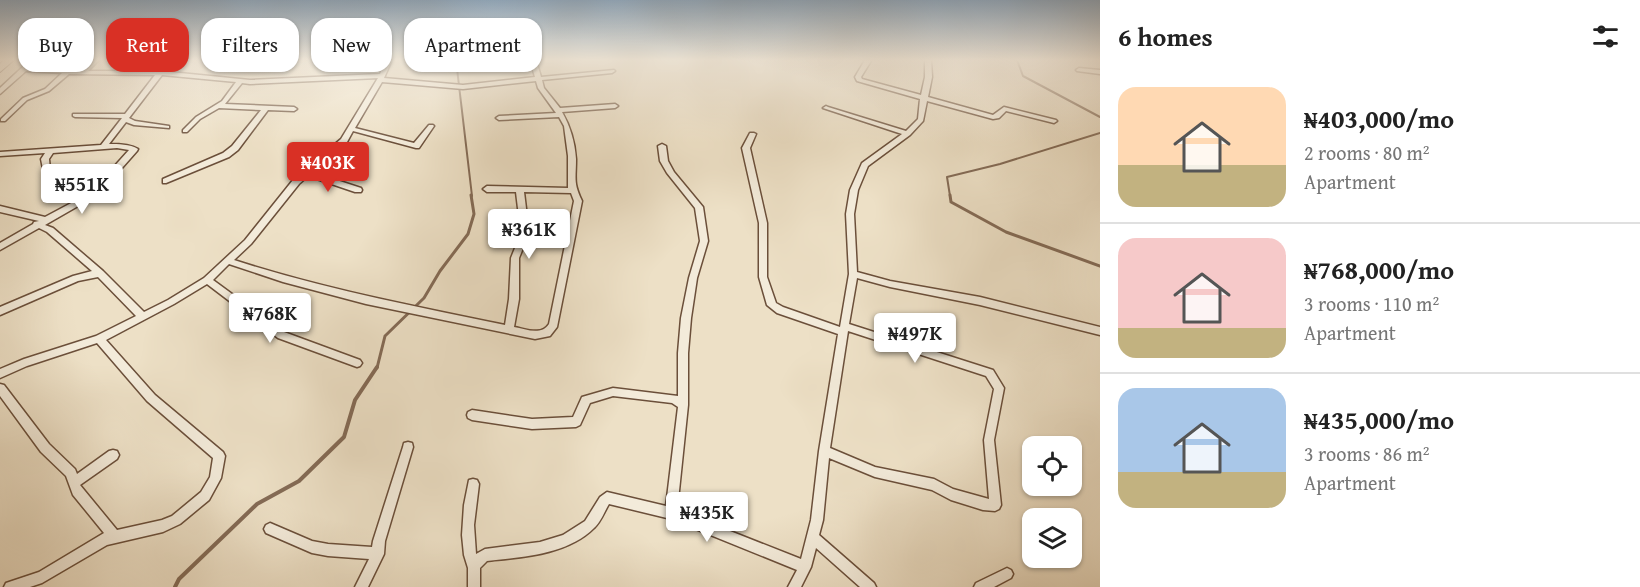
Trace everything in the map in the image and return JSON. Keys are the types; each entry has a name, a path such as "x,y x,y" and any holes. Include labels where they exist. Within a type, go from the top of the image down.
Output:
{"street":[{"path":"3,120 25,99 50,87"},
{"path":"102,148 149,87"},
{"path":"185,131 198,118 219,106 235,87"},
{"path":"0,374 24,363 99,339 143,317 207,279 229,261 290,189 344,141 376,87"},
{"path":"229,261 283,279 366,300 535,335 545,335 551,331 578,207 571,181 571,146 560,112 542,87"},
{"path":"886,87 993,117 997,117 1004,109 1054,121"},
{"path":"794,587 805,567 813,537 824,451 853,274 850,214 854,190 860,171 908,134 921,120 920,111 928,87"},
{"path":"219,106 294,109"},
{"path":"499,118 615,106"},
{"path":"826,108 908,134"},
{"path":"166,181 226,155 235,148 265,109"},
{"path":"75,115 126,117 145,125 167,127"},
{"path":"352,129 416,146 431,126"},
{"path":"752,134 746,148 763,223 763,277 772,304 780,310 989,373 996,380 999,388 989,440 994,505 951,494 934,485 875,472 824,451"},
{"path":"0,154 117,146 134,149 104,186 0,247"},
{"path":"662,146 664,160 671,173 699,207 704,241 693,278 686,318 683,405 671,513"},
{"path":"51,150 45,159 48,172 81,172 72,193 80,202"},
{"path":"307,173 358,190"},
{"path":"488,189 574,192"},
{"path":"509,329 514,298 515,258 525,233 520,190"},
{"path":"0,209 41,222 100,273 143,317"},
{"path":"0,311 76,278 100,273"},
{"path":"853,274 890,284 980,301 1100,331"},
{"path":"207,279 281,335 357,363"},
{"path":"10,587 42,577 114,536 163,526 176,520 205,496 215,478 219,456 151,398 99,339"},
{"path":"0,388 45,448 71,473 77,491 114,536"},
{"path":"472,415 532,424 576,422 586,400 613,392 674,399 683,405"},
{"path":"361,587 378,554 379,541 408,447"},
{"path":"74,483 113,455"},
{"path":"473,484 467,549 473,565 474,587"},
{"path":"473,565 477,559 485,555 539,548 573,536 594,520 607,498 671,513 805,567"},
{"path":"270,528 312,547 378,554"},
{"path":"813,537 870,587"},
{"path":"981,587 1007,574"}],"waterway":[{"path":"459,87 472,196"},
{"path":"1044,87 1100,117"},
{"path":"950,196 947,177 1000,164 1100,133"},
{"path":"377,368 385,336 424,298 440,271 468,234 474,214 471,195"},
{"path":"950,195 951,202 1006,232 1100,266"},
{"path":"175,587 179,579 257,504 299,481 344,437 355,400 377,367"}]}
